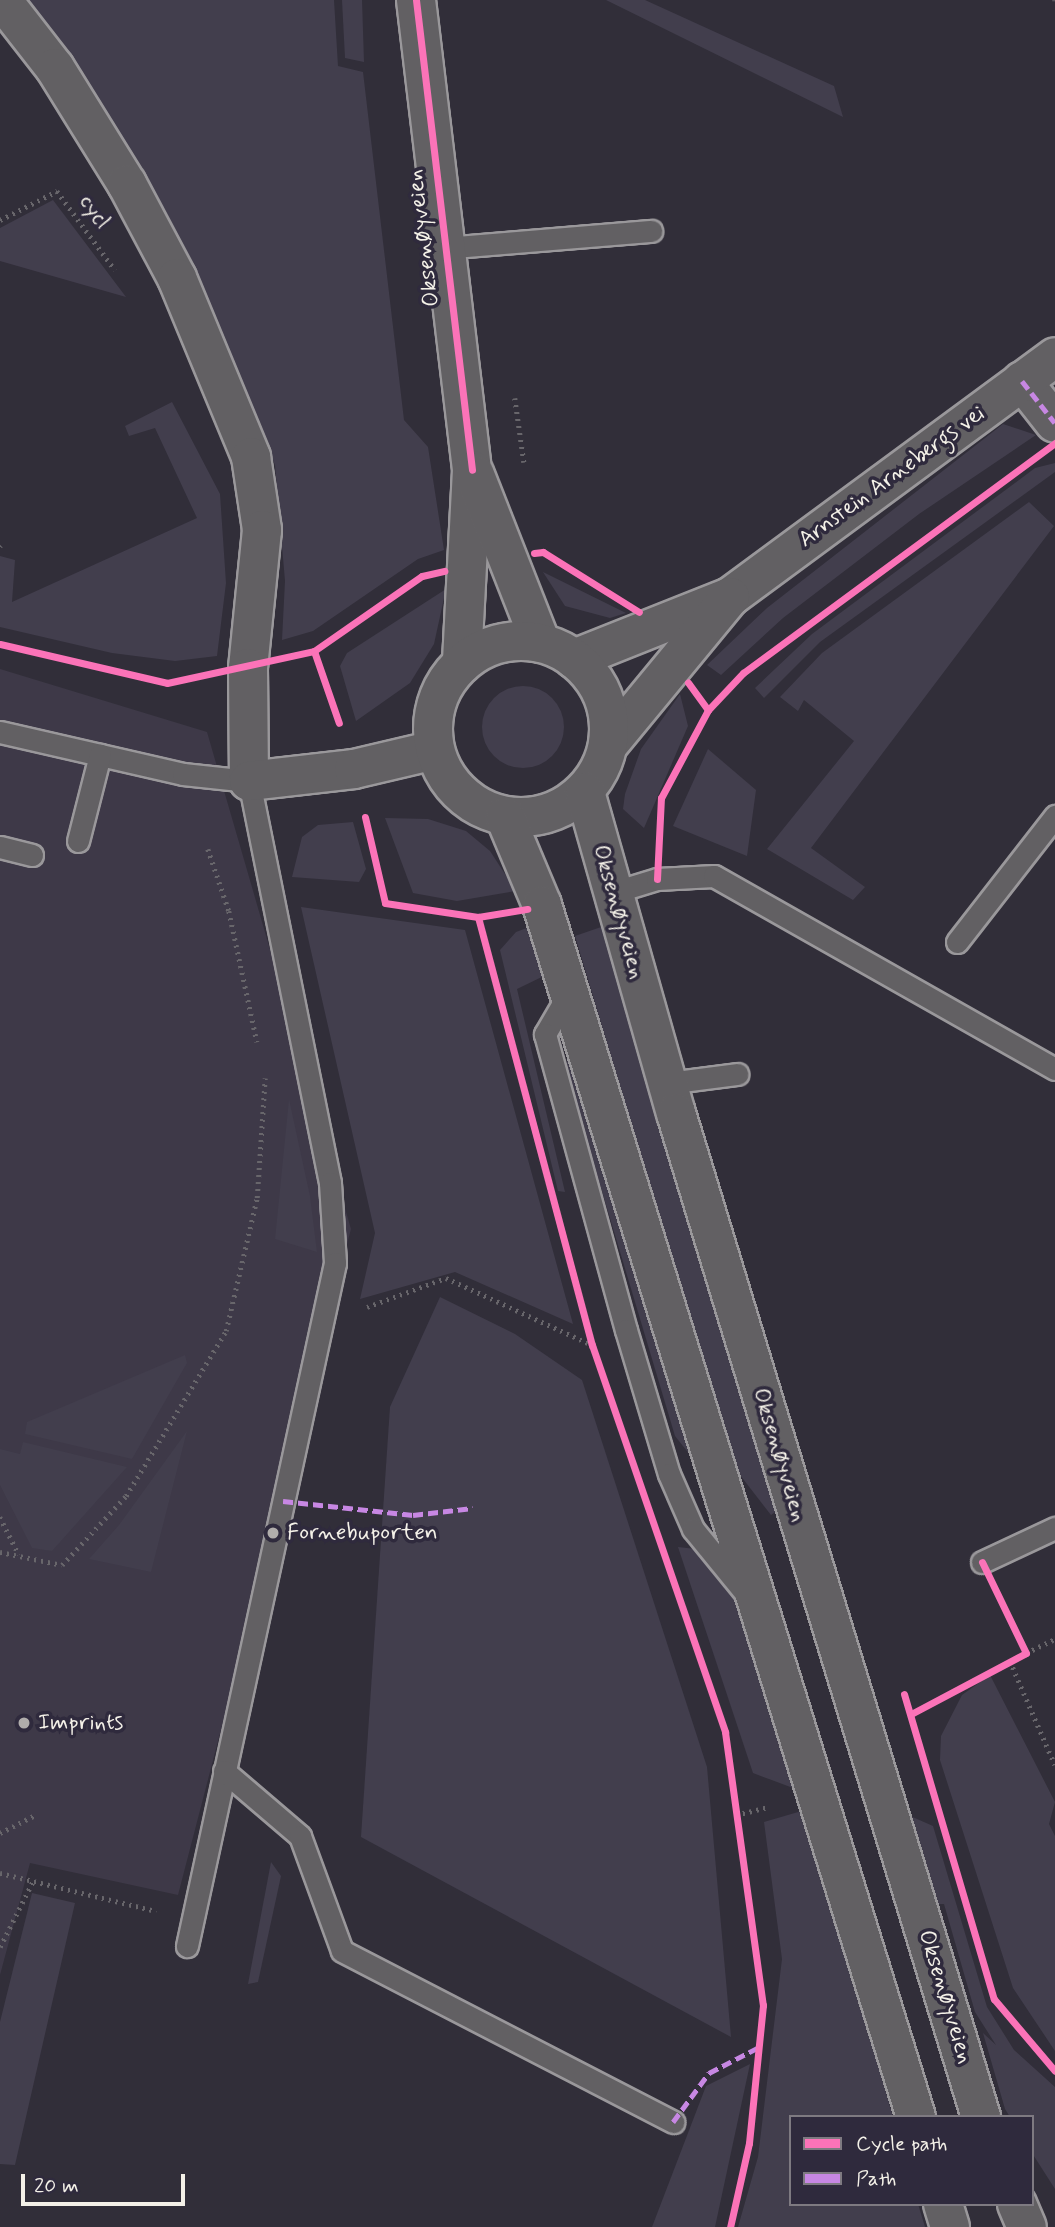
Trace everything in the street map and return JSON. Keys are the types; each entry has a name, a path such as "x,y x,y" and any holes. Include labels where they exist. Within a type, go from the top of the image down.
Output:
{"street":[{"name":"Oksenøyveien","path":"416,0 443,248 472,470 462,664"},
{"path":"4,8 127,184 177,278 251,457 262,530 248,668 249,781 354,769 435,750"},
{"name":"Arnstein Arnebergs vei","path":"609,744 730,597 1055,357"},
{"path":"1022,381 1055,423"},
{"name":"Oksenøyveien","path":"472,470 558,651"},
{"name":"Arnstein Arnebergs vei","path":"558,651 730,597"},
{"path":"498,644 558,651 604,696 609,744 585,792 548,814 505,817 460,794 435,750 436,703 462,664 498,644"},
{"name":"Oksenøyveien","path":"585,792 611,893 667,1083 980,2115"},
{"path":"505,817 569,993 915,2115"},
{"path":"944,2206 950,2227"},
{"path":"1018,2206 1027,2227"}],"lane":[{"path":"443,248 651,231"},
{"path":"0,732 100,755 249,781 330,1183 335,1263 187,1946"},
{"path":"78,841 100,755"},
{"path":"957,942 1055,816"},
{"path":"0,847 32,855"},
{"path":"611,893 657,879 714,876 1055,1069"},
{"path":"667,1083 737,1074"},
{"path":"982,1562 1055,1528"},
{"path":"224,1772 300,1836 342,1951 673,2122"}],"path":[{"path":"208,849 229,911 260,1054"},
{"path":"0,1552 62,1565 117,1506 226,1331 257,1198 263,1067"},
{"path":"321,1324 446,1278 592,1345"},
{"path":"588,1332 596,1358"},
{"path":"0,1517 19,1556"},
{"path":"999,1667 1055,1639"},
{"path":"1020,1641 1026,1653"},
{"path":"1010,1661 1055,1765"},
{"path":"735,1803 738,1829"},
{"path":"0,1833 35,1815"},
{"path":"0,1873 193,1920"},
{"path":"0,1947 33,1881"}],"shaded area":[{"path":"21,0 334,0 338,66 363,72 404,420 428,447 444,550 418,559 313,631 282,640 285,581 275,465 209,303 110,119"},
{"path":"342,0 362,0 364,62 345,58"},
{"path":"606,0 645,0 834,86 843,117"},
{"path":"53,200 126,297 0,261 0,228"},
{"path":"172,402 220,494 226,583 217,656 175,661 112,653 0,627 0,556 15,560 12,602 197,518 155,428 129,436 125,426"},
{"path":"1003,424 1036,435 919,514 783,618 721,675 707,665 767,608"},
{"path":"1055,463 1055,472 820,642 764,698 755,688 812,634 1035,468"},
{"path":"1029,502 1054,526 811,848 865,887 853,900 767,849 854,741 804,700 798,711 780,697 822,653"},
{"path":"543,572 626,613 610,618 565,606"},
{"path":"446,589 434,644 410,683 356,721 340,666 347,653"},
{"name":"Fornebuporten","path":"0,669 207,732 351,1229 178,1895 30,1863 0,1975"},
{"path":"523,686 539,689 552,698 561,711 564,727 561,743 552,756 539,765 523,768 507,765 494,756 485,743 482,727 485,711 494,698 507,689"},
{"path":"680,694 688,726 644,828 623,809 625,794 641,749"},
{"path":"708,749 756,790 747,856 673,826"},
{"path":"385,818 428,819 466,831 490,851 516,891 457,901 413,893"},
{"path":"353,822 366,869 359,882 292,877 302,837 318,825"},
{"path":"301,907 465,930 573,1324 455,1272 360,1299 375,1233"},
{"path":"532,926 550,973 517,989 565,1192 558,1191 500,950 516,932"},
{"path":"604,926 778,1510 771,1515 733,1466 575,936"},
{"path":"567,1036 698,1465 675,1436 567,1074"},
{"path":"289,1099 310,1196 317,1252 275,1239"},
{"path":"440,1297 515,1334 582,1380 707,1767 731,2037 361,1837 390,1407"},
{"path":"185,1355 187,1363 132,1459 25,1434 27,1422"},
{"path":"187,1431 151,1572 89,1559 119,1525"},
{"path":"23,1442 127,1467 52,1551 32,1548 0,1485 0,1449 20,1454"},
{"path":"678,1547 722,1552 793,1788 753,1773"},
{"path":"990,1675 1055,1802 1049,1824 1055,1836 1055,2051 1013,1988 940,1760 941,1736 962,1695"},
{"path":"805,1810 892,2115 789,2115 789,2206 919,2206 925,2227 738,2227 758,2157 782,1959 764,1822"},
{"path":"908,1815 933,1826 987,2007 1014,2050 1055,2087 1055,2189 1034,2156 1034,2115 1009,2115 1005,2109 983,2033 996,2045 975,2012 944,1904 936,1904"},
{"path":"271,1862 281,1876 258,1982 248,1984"},
{"path":"32,1893 75,1903 15,2165 0,2164 0,2022"},
{"path":"750,2064 715,2227 652,2227 706,2086"}],"marked path":[{"path":"1022,381 1055,423"},
{"path":"283,1501 413,1515 473,1508"},
{"path":"673,2122 709,2073 761,2046"}],"cycle path":[{"path":"416,0 472,470"},
{"path":"708,710 743,673 1055,443"},
{"path":"534,553 543,552 639,612"},
{"path":"314,651 422,576 444,571"},
{"path":"0,644 167,683 314,651 339,723"},
{"path":"657,879 661,798 708,710 688,682"},
{"path":"365,817 385,903 478,917 527,909"},
{"path":"478,917 592,1345 725,1732 763,2005 749,2143 730,2227"},
{"path":"911,1714 1026,1653 982,1562"},
{"path":"904,1694 994,1999 1055,2071"}],"place":[{"name":"Fornebuporten","path":"273,1533"},
{"name":"Imprints","path":"24,1723"}]}
